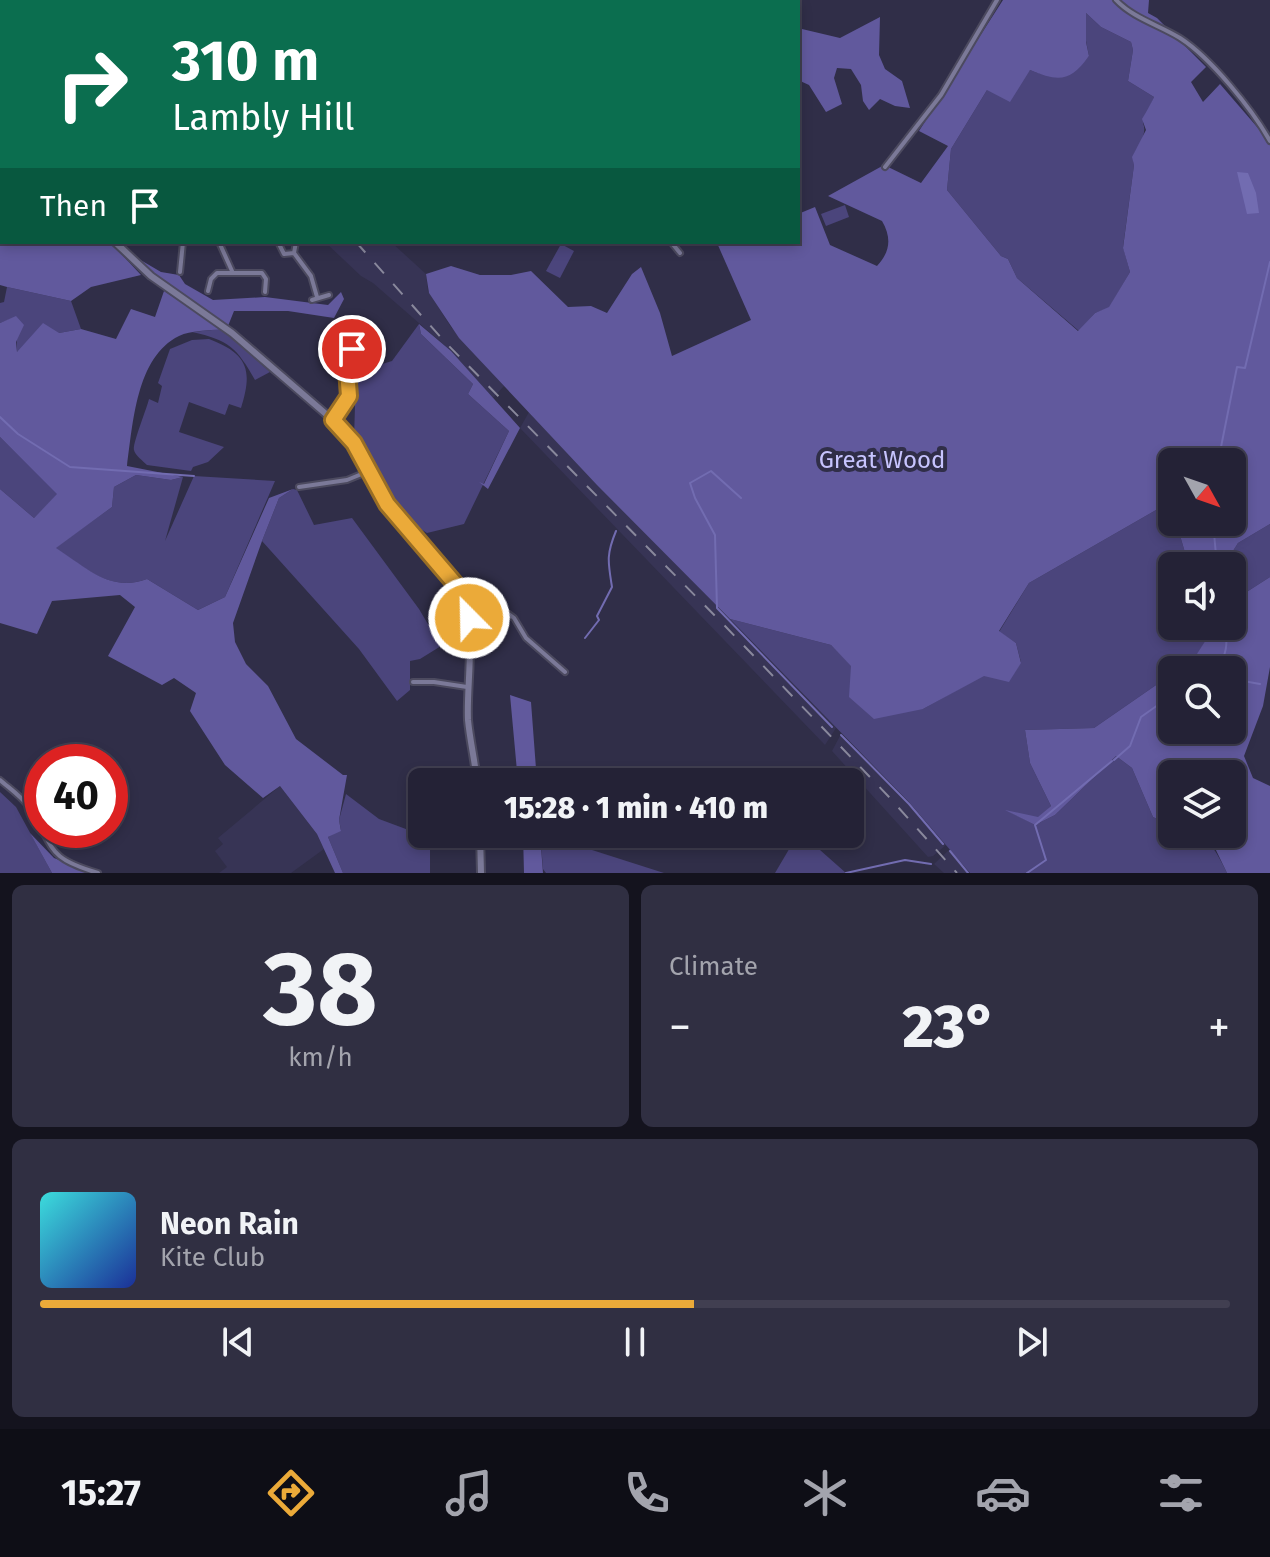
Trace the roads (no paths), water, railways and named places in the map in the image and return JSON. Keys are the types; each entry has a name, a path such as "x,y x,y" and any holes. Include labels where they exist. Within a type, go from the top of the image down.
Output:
{"street":[{"path":"885,167 933,106 997,0"},
{"path":"1116,0 1125,9 1165,29 1196,51 1246,105 1270,141"},
{"path":"117,244 151,276 232,333 333,420 354,443 387,504 451,578 466,600 468,611 467,687 475,768"},
{"path":"180,272 183,244"},
{"path":"220,244 232,271"},
{"path":"279,244 284,254 294,253"},
{"path":"296,244 294,253 311,276 315,298 329,295"},
{"path":"673,244 680,253"},
{"path":"208,291 211,279 217,273 232,271 262,273 266,279 265,292"},
{"path":"333,420 349,396 347,353 373,341 378,334 373,330"},
{"path":"299,487 347,480 369,471"},
{"path":"466,600 502,609 514,618 526,638 565,672"},
{"path":"468,611 477,603"},
{"path":"413,682 467,687"},
{"path":"0,780 27,804 58,857 98,873"},
{"path":"480,848 481,873"}],"waterway":[{"path":"1221,448 1237,367 1245,368 1270,262"},
{"path":"0,417 18,434 70,467 194,476"},
{"path":"741,498 711,471 690,483 715,535 717,608 832,727"},
{"path":"585,638 599,620 597,616 612,587 609,559 616,531"},
{"path":"1214,536 1216,552"},
{"path":"1223,656 1226,640"},
{"path":"1246,682 1260,684"},
{"path":"1114,760 1130,746 1141,717 1158,705"},
{"path":"841,735 909,804 943,844"},
{"path":"1027,873 1046,860 1035,825 1112,761"},
{"path":"950,851 968,873"},
{"path":"846,873 905,860 931,864"}],"railway":[{"path":"358,244 444,341 726,627 889,797 957,873"}],"park label":[{"name":"Great Wood","path":"882,460"}]}
